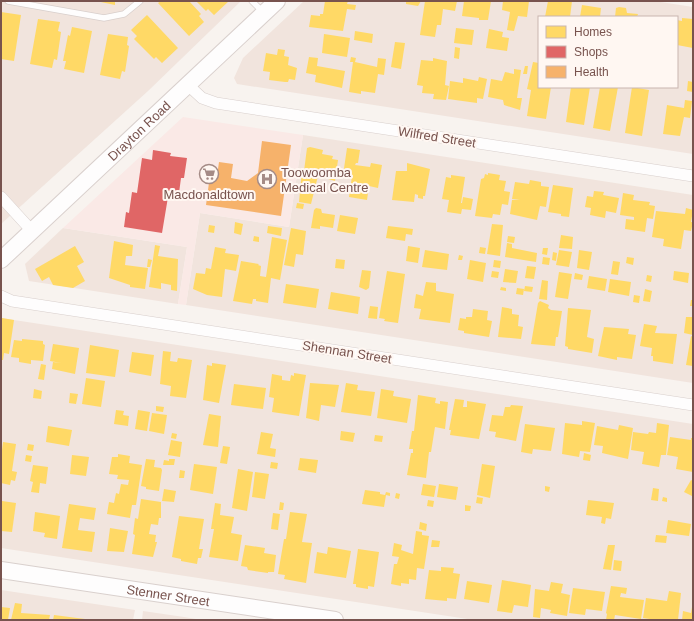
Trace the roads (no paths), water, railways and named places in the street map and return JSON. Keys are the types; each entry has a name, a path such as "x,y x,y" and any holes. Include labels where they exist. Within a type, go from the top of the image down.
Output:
{"main road":[{"name":"Drayton Road","path":"1,260 277,1"},
{"name":"Stenner Street","path":"1,570 335,620"}],"street":[{"name":"Wilfred Street","path":"188,85 202,98 216,103 693,176"},
{"path":"1,197 32,230"},
{"name":"Shennan Street","path":"1,296 12,300 693,405"}],"lane":[{"path":"8,1 111,18 130,11 140,1"},
{"path":"252,1 264,13"}],"place":[{"name":"Macdonaldtown","path":"209,174"},
{"name":"Toowoomba Medical Centre","path":"267,179"}]}
